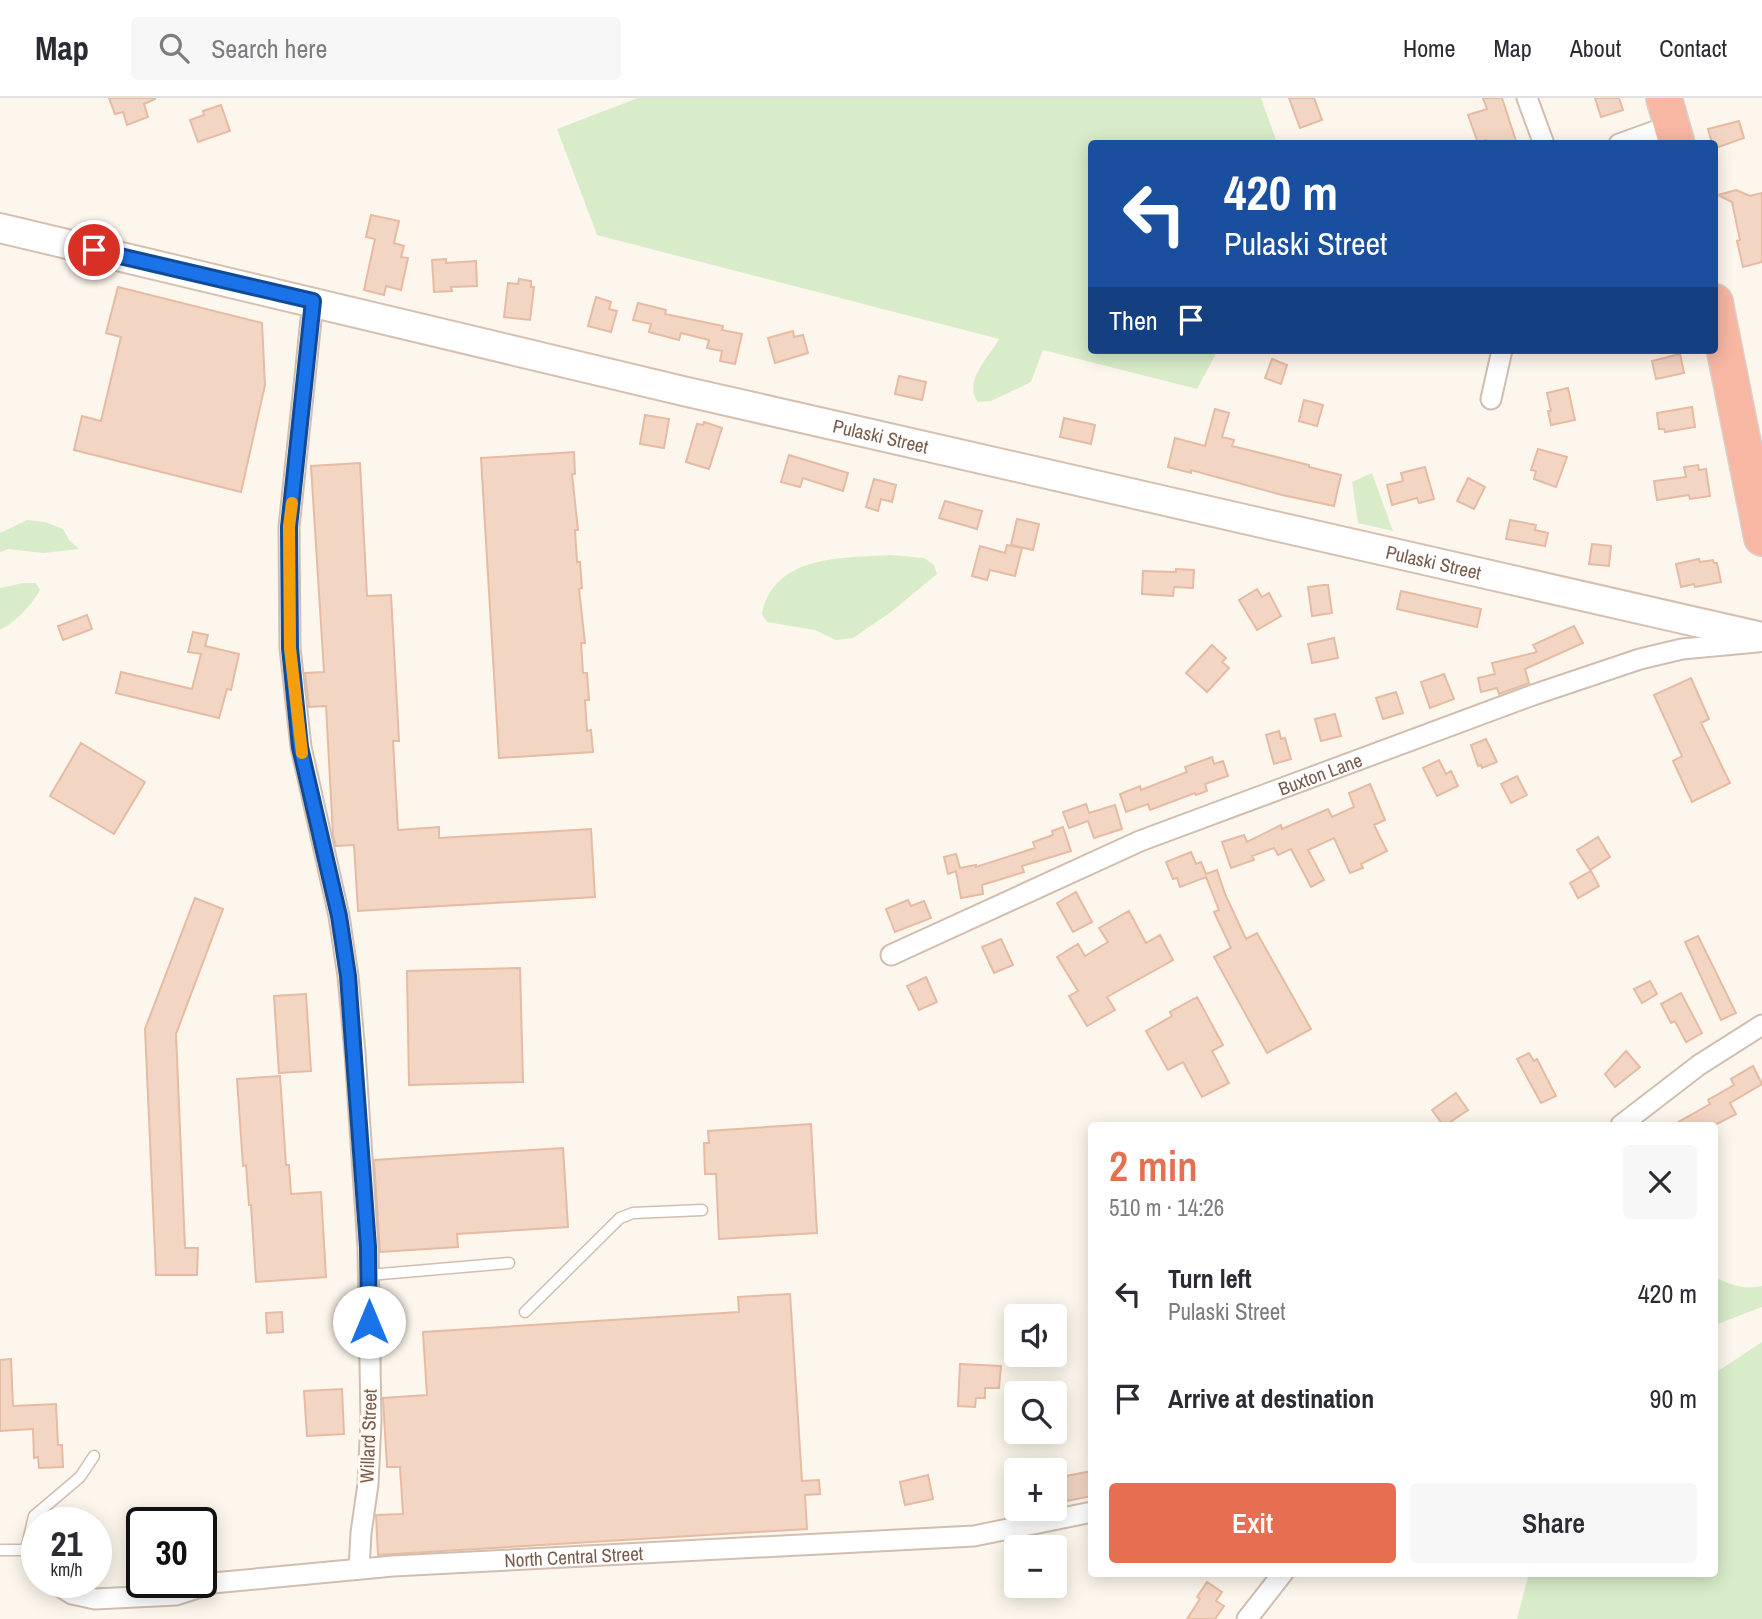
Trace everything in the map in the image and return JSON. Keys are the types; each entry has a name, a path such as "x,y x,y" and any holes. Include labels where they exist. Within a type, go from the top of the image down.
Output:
{"highway":[{"path":"1718,317 1762,538"}],"main road":[{"name":"Pulaski Street","path":"0,228 683,391 1762,640"}],"street":[{"path":"1527,98 1543,140"},
{"path":"1628,140 1671,122"},
{"name":"Willard Street","path":"313,301 289,527 290,648 300,747 339,916 348,976 369,1275 371,1420 368,1484 359,1569"},
{"path":"1492,399 1501,354"},
{"name":"Buxton Lane","path":"891,955 1140,841 1567,682 1682,649 1762,640"},
{"path":"1625,1122 1699,1065 1762,1025"},
{"name":"North Central Street","path":"90,1598 176,1595 214,1583 359,1569 974,1536 1088,1513"},
{"path":"1247,1619 1280,1577"}],"lane":[{"path":"525,1312 620,1218 633,1213 702,1210"},
{"path":"369,1275 509,1263"},
{"path":"45,1507 80,1477 93,1456"},
{"path":"0,1549 21,1550"}],"green space":[{"path":"638,98 1261,98 1276,140 1088,140 1088,354 1216,354 1197,389 1043,350 1031,382 991,401 978,402 973,386 975,378 999,339 597,235 557,129"},
{"path":"1372,473 1393,531 1358,523 1352,482"},
{"path":"27,520 45,522 63,529 69,540 79,549 43,553 9,549 0,552 0,533"},
{"path":"891,555 924,558 934,565 937,574 891,612 853,638 836,640 815,630 767,622 762,614 769,594 781,580 796,570 833,559"},
{"path":"36,583 40,590 23,613 0,630 0,588"},
{"path":"1718,1278 1738,1286 1762,1286 1762,1307 1718,1324"},
{"path":"1762,1342 1762,1619 1517,1619 1528,1577 1718,1577 1718,1371"}],"building":[{"path":"109,98 155,99 144,104 148,117 127,125 123,112 115,114"},
{"path":"1289,98 1314,98 1322,120 1300,128"},
{"path":"1483,98 1502,98 1516,140 1477,140 1468,115 1487,109"},
{"path":"1595,98 1619,98 1623,110 1601,117"},
{"path":"221,105 230,131 198,142 190,120 204,115 203,111"},
{"path":"1739,121 1744,138 1718,147 1718,140 1711,140 1708,129"},
{"path":"1736,190 1750,196 1762,193 1762,262 1743,267 1732,202 1718,195"},
{"path":"371,215 399,221 394,243 404,246 401,257 408,258 401,290 386,286 384,295 364,290 375,239 366,237"},
{"path":"446,259 446,263 476,261 477,286 451,287 452,291 434,292 432,260"},
{"path":"519,279 531,281 531,287 534,287 530,320 504,317 508,283 518,284"},
{"path":"118,287 262,323 265,385 241,492 74,450 82,416 101,421 121,337 106,333"},
{"path":"596,297 611,302 609,309 617,311 611,332 588,326"},
{"path":"638,303 666,310 665,314 723,326 722,330 742,334 735,364 720,361 722,351 707,348 709,340 681,333 679,340 649,332 651,324 633,320"},
{"path":"793,331 794,337 803,335 808,353 775,363 768,338"},
{"path":"1680,354 1684,373 1656,379 1652,361"},
{"path":"1272,359 1287,365 1281,384 1265,378"},
{"path":"899,376 926,382 922,400 895,394"},
{"path":"1568,388 1575,420 1551,425 1547,393"},
{"path":"1304,400 1323,405 1317,426 1299,421"},
{"path":"1692,407 1695,427 1665,432 1664,429 1659,429 1657,413"},
{"path":"1215,409 1229,413 1222,437 1234,440 1232,446 1341,475 1334,506 1191,470 1191,473 1168,467 1175,438 1205,446"},
{"path":"645,415 669,419 664,448 640,444"},
{"path":"1064,418 1095,425 1091,444 1060,437"},
{"path":"704,422 722,428 709,469 686,462 697,424 703,425"},
{"path":"1538,449 1567,457 1556,487 1534,479 1536,471 1531,470"},
{"path":"574,452 575,474 572,474 578,530 575,530 577,562 580,562 582,588 579,589 585,643 581,643 583,673 587,673 589,700 585,700 587,731 591,730 593,752 499,758 481,458"},
{"path":"789,455 848,473 843,491 803,478 800,487 781,482"},
{"path":"360,463 367,596 391,595 399,741 393,741 398,830 439,827 439,838 591,829 595,897 358,911 354,845 336,846 333,835 326,706 309,707 305,673 324,672 311,466"},
{"path":"1698,465 1699,470 1706,469 1710,496 1690,499 1689,495 1657,500 1654,481 1686,477 1684,467"},
{"path":"1425,467 1434,499 1419,503 1417,498 1392,505 1387,485 1403,481 1401,473"},
{"path":"1468,478 1485,487 1474,509 1457,501"},
{"path":"874,479 896,485 892,502 881,499 878,511 866,507"},
{"path":"945,501 982,511 977,529 939,518"},
{"path":"1017,519 1039,524 1033,550 1011,545"},
{"path":"1510,520 1536,525 1535,530 1548,533 1545,546 1506,539"},
{"path":"1592,544 1611,546 1609,566 1589,564"},
{"path":"1007,545 1022,548 1015,576 990,570 987,580 972,576 980,546 1005,553"},
{"path":"1699,559 1700,562 1713,560 1717,563 1721,582 1681,587 1676,564"},
{"path":"1176,569 1194,570 1193,588 1174,587 1173,596 1142,594 1143,571 1176,572"},
{"path":"1328,585 1332,613 1312,616 1308,587"},
{"path":"1257,589 1262,597 1269,593 1281,616 1257,630 1239,600"},
{"path":"1401,591 1481,609 1477,627 1397,609"},
{"path":"87,615 92,629 63,640 58,626"},
{"path":"1574,626 1583,643 1525,669 1529,683 1499,694 1497,688 1481,692 1478,678 1495,674 1492,663 1537,652 1533,645"},
{"path":"193,632 208,635 205,646 239,654 231,690 227,689 219,718 116,693 121,672 192,689 201,654 188,652"},
{"path":"1334,638 1338,658 1312,663 1308,644"},
{"path":"1212,645 1226,658 1222,662 1229,668 1207,692 1186,673"},
{"path":"1444,674 1454,699 1430,708 1421,682"},
{"path":"1691,678 1709,719 1701,723 1730,783 1692,802 1673,761 1682,756 1654,695"},
{"path":"1396,692 1403,713 1383,719 1376,698"},
{"path":"1335,714 1341,736 1321,741 1315,719"},
{"path":"1279,731 1281,739 1285,738 1291,759 1274,764 1266,735"},
{"path":"1486,739 1497,762 1482,768 1481,765 1478,766 1471,745"},
{"path":"81,743 145,782 114,834 50,796"},
{"path":"1212,757 1214,764 1223,761 1228,776 1205,784 1207,791 1150,810 1148,804 1126,812 1120,794 1140,786 1141,790 1187,772 1185,767"},
{"path":"1439,760 1446,774 1451,771 1458,786 1437,796 1423,768"},
{"path":"1517,776 1527,795 1511,803 1501,784"},
{"path":"1370,784 1385,820 1374,825 1387,851 1361,864 1363,868 1350,873 1334,838 1308,850 1324,880 1311,887 1291,849 1278,855 1274,848 1252,856 1254,860 1231,868 1222,842 1244,835 1247,842 1281,825 1282,829 1328,809 1332,817 1354,807 1349,793"},
{"path":"1086,804 1089,813 1115,805 1122,829 1094,838 1088,821 1069,828 1063,812"},
{"path":"1063,827 1071,851 1022,866 1024,872 982,885 983,894 961,898 956,871 948,874 944,857 956,854 960,868 976,867 1035,848 1033,842 1053,835 1052,831"},
{"path":"1598,837 1610,857 1590,870 1577,850"},
{"path":"1191,852 1196,864 1201,862 1206,874 1217,870 1246,939 1257,933 1311,1029 1267,1053 1214,957 1231,948 1214,912 1219,910 1206,877 1180,887 1177,878 1173,879 1166,862"},
{"path":"1591,871 1599,886 1578,898 1570,883"},
{"path":"1076,892 1092,922 1073,932 1057,903"},
{"path":"195,898 223,909 176,1034 185,1248 198,1248 197,1275 156,1275 145,1029"},
{"path":"908,900 911,906 924,901 931,918 895,932 886,909"},
{"path":"1129,911 1146,943 1160,935 1173,960 1107,997 1115,1010 1087,1026 1069,996 1078,991 1057,957 1078,944 1085,956 1108,942 1099,928"},
{"path":"1698,936 1736,1013 1721,1020 1685,942"},
{"path":"1001,939 1013,965 994,973 982,947"},
{"path":"520,968 523,1082 409,1085 407,971"},
{"path":"926,977 937,1002 919,1010 907,986"},
{"path":"1650,981 1657,994 1642,1003 1634,989"},
{"path":"1681,993 1702,1033 1686,1042 1675,1021 1671,1023 1661,1004"},
{"path":"306,994 311,1071 279,1073 274,996"},
{"path":"1197,997 1223,1045 1212,1051 1229,1083 1202,1097 1183,1062 1168,1070 1146,1031 1172,1016 1170,1012"},
{"path":"1626,1051 1640,1067 1615,1087 1605,1074"},
{"path":"1529,1053 1534,1061 1537,1059 1556,1096 1541,1103 1517,1059"},
{"path":"1753,1066 1762,1084 1730,1103 1736,1114 1718,1123 1678,1122 1710,1104 1708,1100 1734,1085 1731,1079"},
{"path":"280,1076 286,1165 289,1165 291,1194 321,1192 326,1277 256,1282 251,1205 246,1165 243,1166 237,1079"},
{"path":"1456,1093 1468,1110 1450,1122 1441,1122 1432,1110"},
{"path":"811,1124 817,1233 719,1239 716,1174 705,1174 704,1143 709,1143 708,1131"},
{"path":"563,1148 568,1227 457,1234 458,1247 380,1252 374,1160"},
{"path":"790,1294 802,1481 819,1480 820,1494 805,1495 807,1529 378,1555 376,1515 403,1514 400,1467 387,1467 383,1398 427,1395 423,1332 739,1312 738,1297"},
{"path":"282,1312 283,1332 267,1333 266,1313"},
{"path":"11,1359 13,1406 56,1404 58,1445 62,1445 63,1467 39,1468 38,1457 34,1458 33,1429 0,1431 0,1360"},
{"path":"960,1364 1001,1366 999,1388 985,1388 985,1398 976,1398 975,1407 958,1406"},
{"path":"342,1389 344,1434 307,1436 304,1391"},
{"path":"1088,1472 1088,1497 1067,1501 1067,1476"},
{"path":"928,1475 933,1499 905,1505 900,1482"},
{"path":"1207,1582 1222,1592 1216,1601 1224,1606 1215,1619 1187,1619 1200,1599 1197,1597"}],"slow traffic":[{"path":"292,503 289,527 290,648 302,753"}],"route":[{"path":"94,250 313,301 289,527 290,648 300,747 339,916 348,976 368,1247 369,1322"}]}
